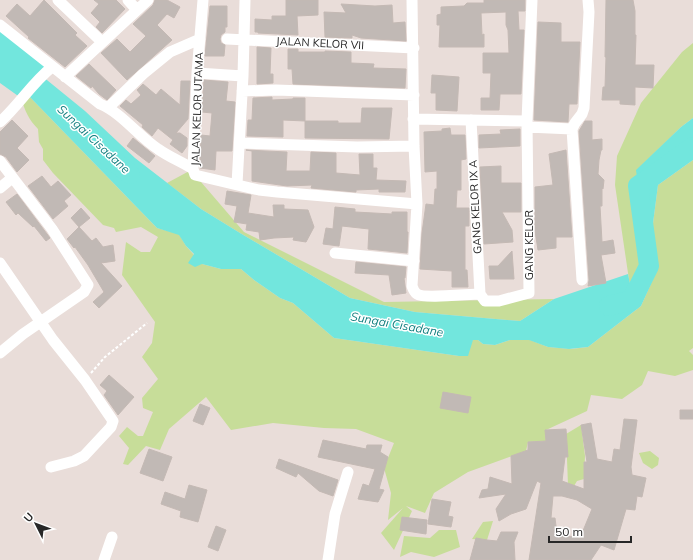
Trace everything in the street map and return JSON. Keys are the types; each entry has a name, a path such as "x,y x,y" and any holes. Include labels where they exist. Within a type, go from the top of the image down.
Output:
{"street":[{"path":"58,0 102,42"},
{"path":"128,0 137,10"},
{"path":"65,77 148,0"},
{"name":"JALAN KELOR UTAMA","path":"203,0 197,73 193,169 195,175 277,192 417,204"},
{"path":"237,184 244,76 245,0"},
{"name":"GANG KELOR","path":"412,0 414,48 413,119 417,204 412,286 415,293 420,296 431,297 458,294 480,294 486,301 499,301 529,293 527,124 532,0"},
{"path":"582,280 572,129 582,114 585,102 589,12 588,0"},
{"path":"0,25 100,104 109,107 158,150 193,169"},
{"path":"109,107 143,74 170,52 200,39"},
{"name":"JALAN KELOR VII","path":"227,39 414,48"},
{"path":"0,122 13,110 21,98 42,75 52,67"},
{"path":"197,73 244,76"},
{"path":"242,91 276,90 414,95"},
{"path":"413,119 471,120 572,129"},
{"name":"GANG KELOR IX A","path":"471,120 480,294"},
{"path":"240,143 357,147 414,146"},
{"path":"0,161 52,229 88,286 84,292 40,321 0,353"},
{"path":"0,188 12,178"},
{"path":"335,254 414,261"},
{"path":"0,263 60,350 85,380 112,419 113,423 84,456 74,461 51,467"},
{"path":"328,560 335,514 348,472"},
{"path":"104,560 112,537"}],"path":[{"path":"85,380 105,357 147,323"}],"green space":[{"path":"693,43 693,118 681,127 637,170 649,266 632,300 615,185 617,156 641,103 682,52"},
{"path":"26,93 157,228 179,234 186,246 202,264 221,269 241,269 280,298 293,303 334,338 459,356 473,340 478,340 483,344 495,345 510,340 530,340 548,347 571,349 588,347 641,306 654,277 652,231 658,185 693,160 693,348 689,351 693,355 693,370 675,376 648,371 642,385 622,399 591,395 587,411 546,430 546,441 528,442 526,451 468,472 434,493 425,513 406,506 412,511 394,550 381,533 403,508 388,520 391,493 384,468 394,443 356,429 324,428 273,423 231,430 206,397 169,429 160,450 146,446 128,465 123,464 129,448 119,436 127,427 138,436 143,436 153,412 143,408 142,398 158,379 142,357 152,343 155,322 122,275 126,242 141,252 150,252 158,237 141,227 116,232 114,228 103,225 53,173 43,160 43,149 39,142 38,129 30,119 21,98"},
{"path":"193,169 195,175 244,232 384,302 554,299 520,321 415,312 350,298 201,209 167,183"},
{"path":"581,425 585,456 584,479 577,481 574,486 568,485 566,434"},
{"path":"650,451 659,458 658,465 652,469 643,463 639,453"},
{"path":"493,521 487,540 472,539 483,522"},
{"path":"439,530 456,530 460,547 434,557 411,552 400,557 404,536 430,538"}],"water":[{"path":"0,25 52,67 42,76 85,111 135,158 201,209 350,298 415,312 520,321 554,299 628,274 633,299 649,266 636,170 681,127 693,118 693,160 658,185 652,231 654,277 641,306 588,347 569,349 548,347 529,340 510,340 495,345 483,344 478,340 473,340 468,356 459,356 334,338 293,303 280,298 241,269 221,269 202,264 195,267 188,263 194,254 186,246 179,235 157,228 26,93 21,98 0,83"}],"building":[{"path":"44,0 77,33 75,35 87,46 65,67 28,38 29,37 6,16 17,4 30,16"},
{"path":"94,0 116,0 125,9 102,33 96,27 100,22 91,13 99,4"},
{"path":"155,0 167,0 180,7 174,18 167,14 157,25 172,40 127,80 101,53 117,39 130,52 146,36 133,24 153,5"},
{"path":"286,0 318,0 318,15 297,16 298,35 255,32 255,19 272,20 272,16 286,16"},
{"path":"484,0 525,0 525,11 518,11 519,30 524,30 521,94 500,94 499,110 481,110 481,98 490,98 491,73 483,73 483,53 509,53 506,12 481,13 484,47 439,47 440,25 437,25 437,15 441,14 441,7 464,6 467,3 484,3"},
{"path":"606,0 633,0 636,35 635,65 654,65 653,88 635,87 635,105 620,104 620,100 602,100 603,87 605,87"},
{"path":"341,4 375,6 392,5 393,23 405,22 406,41 361,38 352,35 352,38 325,37 324,12 346,13"},
{"path":"210,6 227,6 227,27 225,27 225,32 221,35 220,39 221,43 225,45 224,56 205,56"},
{"path":"538,22 561,23 561,42 580,42 577,104 569,104 568,122 534,120"},
{"path":"257,47 271,48 270,74 273,74 273,83 257,84"},
{"path":"288,49 298,49 298,52 351,52 351,63 374,64 373,68 406,69 405,88 293,84 292,69 288,69"},
{"path":"89,64 116,90 107,100 92,86 91,88 76,76"},
{"path":"432,75 459,77 457,111 436,110 436,93 431,93"},
{"path":"204,80 228,82 226,101 235,102 232,151 216,151 215,170 200,168 201,135 210,136 212,113 202,112"},
{"path":"181,81 190,81 188,119 176,133 180,133 187,138 187,146 182,153 170,144 173,140 158,128 152,136 142,127 143,125 120,106 126,100 131,104 141,95 137,90 143,84 156,95 161,89 180,105"},
{"path":"272,97 272,100 305,98 305,121 283,120 283,137 247,136 248,120 252,120 253,98"},
{"path":"362,108 392,108 389,139 305,138 305,121 361,123"},
{"path":"12,120 28,136 17,148 29,160 17,172 6,157 0,154 0,132"},
{"path":"585,121 592,121 592,140 602,139 602,150 599,160 598,174 604,180 603,189 602,188 602,206 600,206 602,242 613,240 615,253 601,255 606,283 588,286 589,280 579,131"},
{"path":"450,128 451,135 465,135 466,159 461,160 461,190 457,190 456,208 469,208 469,226 465,226 465,270 467,270 468,287 452,287 452,271 420,269 422,233 426,204 434,205 435,189 437,189 437,171 425,172 424,132 442,131 442,129"},
{"path":"520,129 520,146 479,148 479,135 501,134 500,130"},
{"path":"133,138 155,156 149,163 127,146"},
{"path":"246,150 287,152 286,171 310,171 311,152 336,153 336,173 360,175 359,154 373,154 373,168 377,168 376,180 406,181 405,192 379,192 379,189 356,190 356,192 311,188 312,185 287,186 252,181 252,151"},
{"path":"566,150 572,237 556,237 556,248 538,250 535,231 535,187 553,185 549,154"},
{"path":"501,166 501,183 521,183 521,212 502,212 512,230 513,242 484,244 480,167"},
{"path":"42,176 51,187 58,181 71,195 64,201 68,206 53,219 28,186"},
{"path":"227,191 251,195 248,213 274,217 273,205 284,205 284,209 308,210 314,227 306,242 293,240 294,237 260,240 259,232 246,230 247,224 234,222 237,206 225,204"},
{"path":"17,194 50,238 46,241 34,226 33,227 18,213 16,215 6,202"},
{"path":"335,207 355,209 355,212 392,214 392,212 407,212 407,253 368,249 369,229 342,226 339,246 323,244 326,228 333,229"},
{"path":"81,208 90,218 79,227 71,218"},
{"path":"79,227 92,241 96,238 103,247 113,245 115,261 101,263 122,286 99,308 93,302 104,292 88,265 67,239"},
{"path":"512,251 514,279 490,279 489,266 498,266"},
{"path":"356,262 406,267 404,278 406,293 392,295 389,275 355,273"},
{"path":"109,375 134,397 118,415 104,395 107,391 100,385"},
{"path":"443,392 471,397 468,413 440,408"},
{"path":"200,404 210,408 203,425 193,421"},
{"path":"680,410 693,410 693,419 680,419"},
{"path":"624,419 637,420 631,467 632,475 646,478 642,497 637,496 635,510 626,509 614,550 601,545 591,560 529,560 541,483 537,481 526,509 511,514 499,521 496,509 506,494 479,498 482,490 488,489 490,477 512,484 511,456 528,450 528,442 546,441 545,430 566,429 568,457 565,457 562,481 584,489 584,462 587,462 581,425 591,423 597,459 612,462 614,449 620,450","holes":["553,496 562,496 577,500 592,509 580,538 557,534 555,518 551,518"]},
{"path":"323,440 366,449 367,445 382,445 380,452 388,457 379,489 384,490 378,502 358,499 363,484 369,486 375,469 318,457"},
{"path":"149,449 172,457 163,481 140,473"},
{"path":"279,459 338,480 333,496 319,491 298,473 296,477 276,468"},
{"path":"189,485 207,490 198,522 180,517 181,511 161,504 165,492 185,499"},
{"path":"432,499 451,502 448,516 453,517 451,527 428,524"},
{"path":"402,517 427,520 426,534 400,530"},
{"path":"216,526 226,530 218,551 208,547"},
{"path":"501,532 518,532 514,542 515,560 470,560 476,538 497,541"}],"waterway":[{"name":"Sungai Cisadane","path":"69,116 110,158 130,174"},
{"name":"Sungai Cisadane","path":"609,306 632,300 649,266 638,186 693,147"}]}
